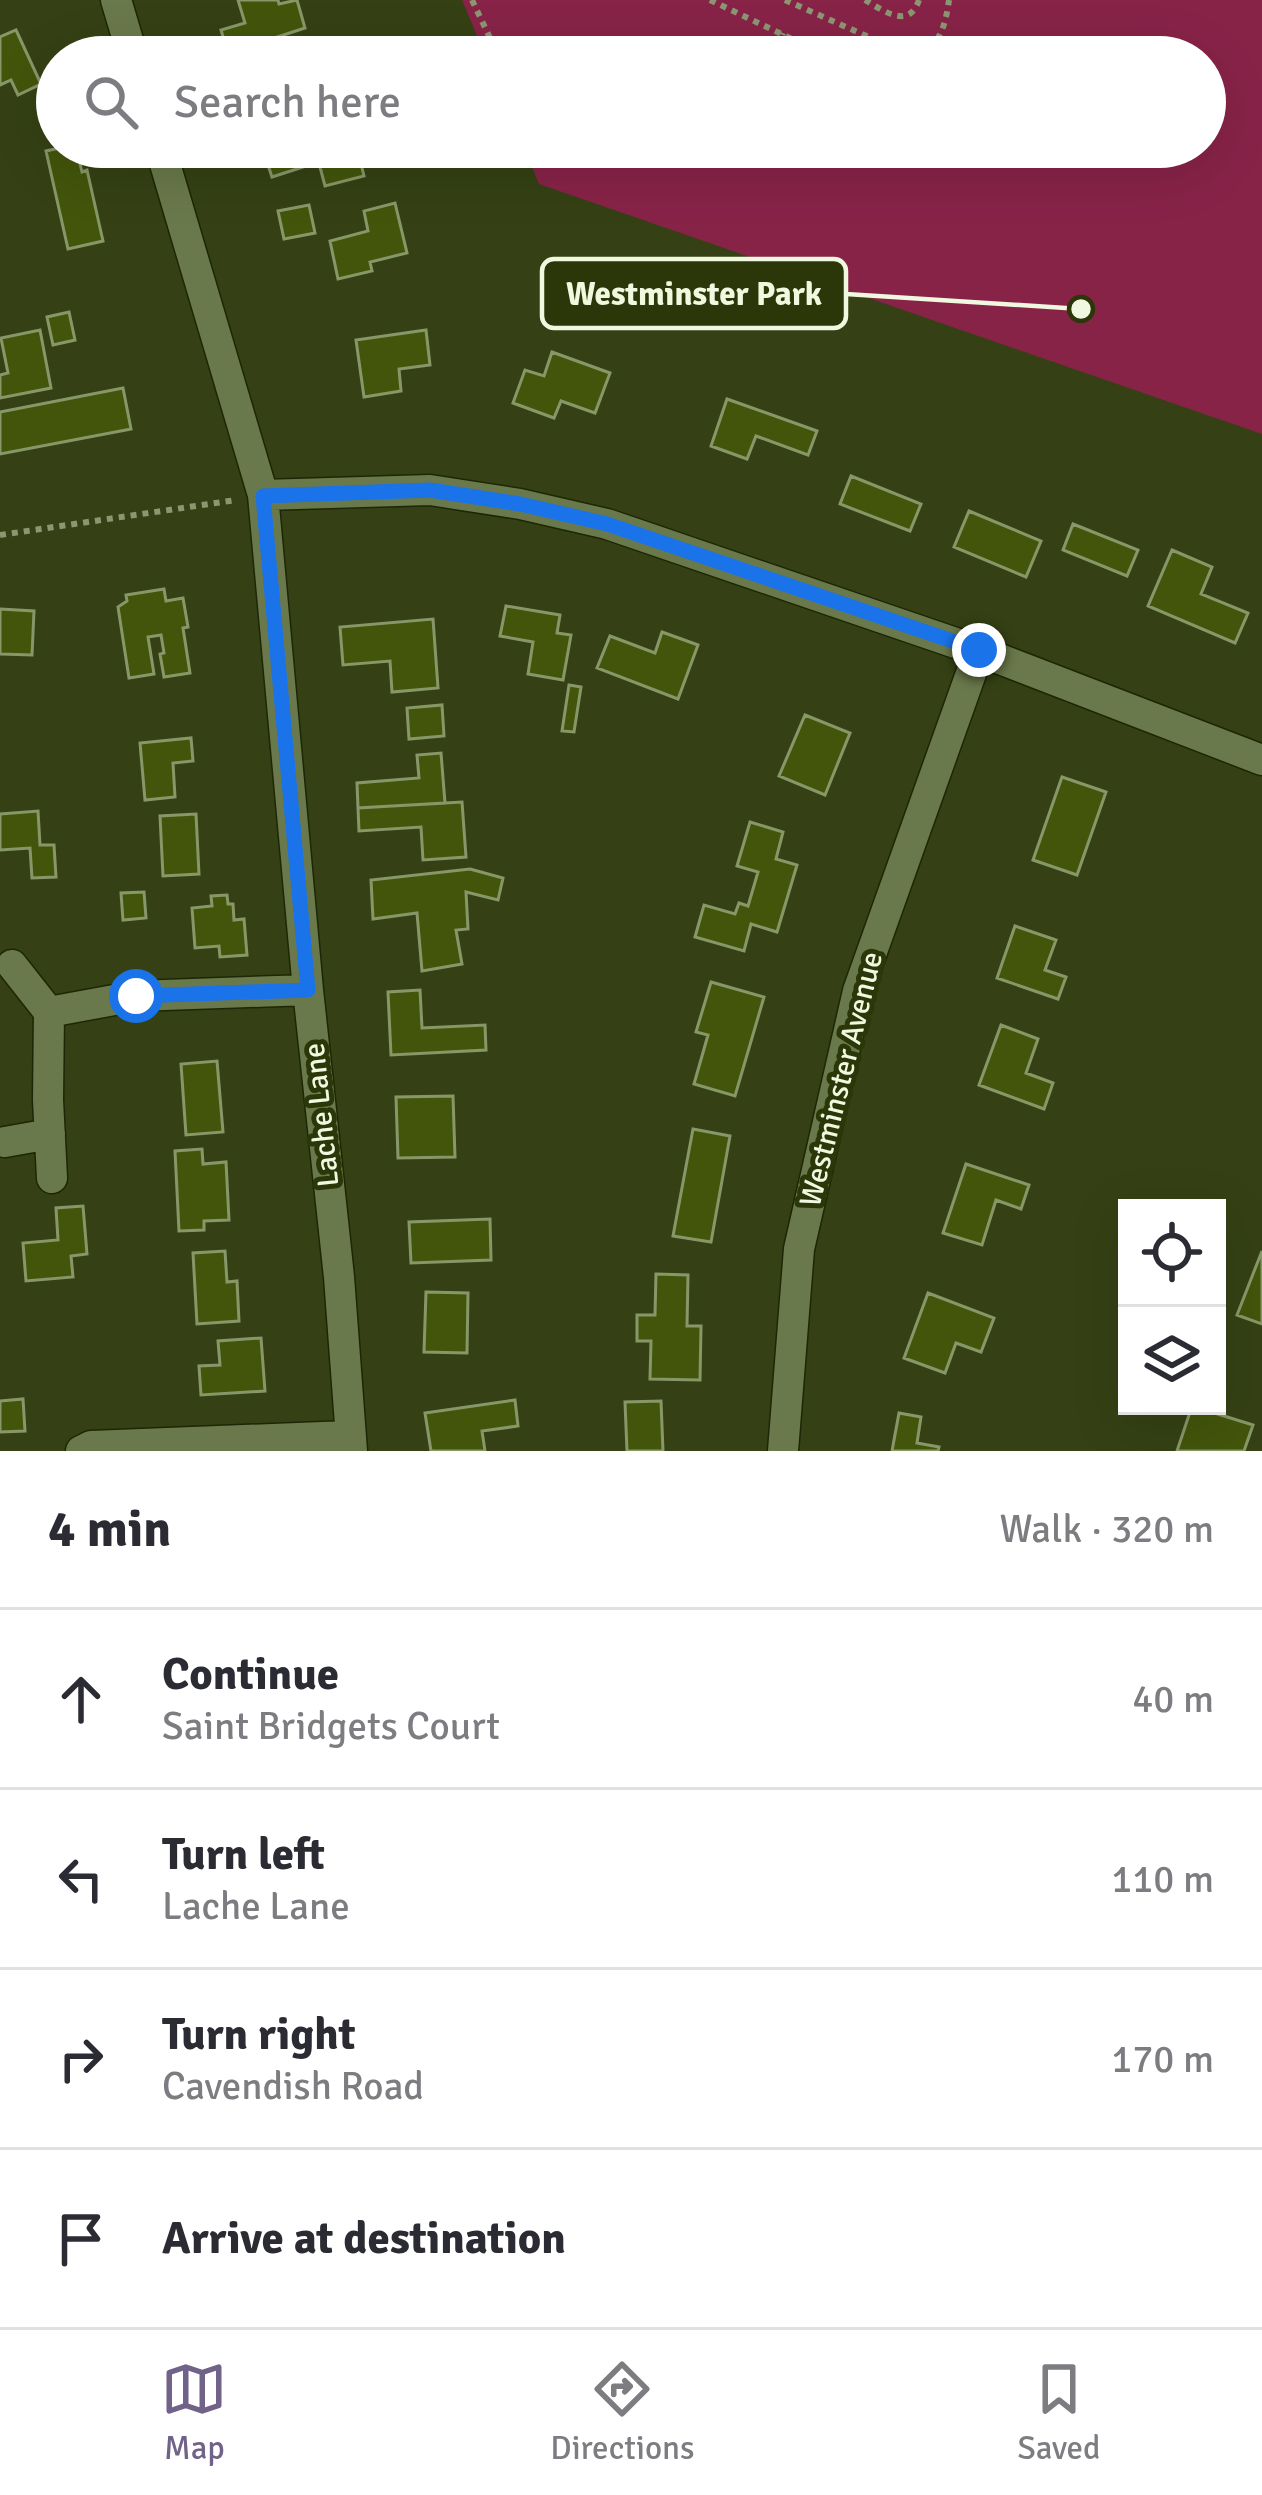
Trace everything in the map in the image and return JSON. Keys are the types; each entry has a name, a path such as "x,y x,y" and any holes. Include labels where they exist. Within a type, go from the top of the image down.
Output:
{"street":[{"path":"116,0 127,36"},
{"name":"Lache Lane","path":"166,168 263,496 339,1277 350,1443"},
{"path":"263,496 430,490 607,524 979,650 1262,760"},
{"name":"Westminster Avenue","path":"783,1451 799,1249 858,992 979,650"},
{"path":"12,965 49,1012 52,1178"},
{"path":"49,1012 136,996 308,990"},
{"path":"5,1142 50,1134"},
{"path":"81,1451 91,1447 350,1443"}],"path":[{"path":"472,0 489,36"},
{"path":"710,0 789,36"},
{"path":"785,0 866,36"},
{"path":"866,0 901,16 912,14 919,0"},
{"path":"937,36 949,0"},
{"path":"0,535 263,496"}],"shaded area":[{"path":"462,0 1262,0 1262,434 539,184 533,168 1226,168 1226,36 477,36"}],"building":[{"path":"238,0 278,0 279,4 297,0 305,28 280,36 223,36 221,30 245,23"},
{"path":"16,30 36,73 36,86 18,95 11,80 0,85 0,37"},
{"path":"50,168 87,170 103,241 68,249"},
{"path":"269,168 300,168 272,177"},
{"path":"320,168 362,168 364,176 325,186"},
{"path":"395,203 407,253 370,262 372,271 338,279 330,241 368,231 364,211"},
{"path":"309,205 315,233 284,239 278,211"},
{"path":"69,312 75,340 53,345 47,317"},
{"path":"40,330 51,388 0,398 0,375 8,373 1,338"},
{"path":"426,330 430,365 399,369 401,391 364,397 356,340"},
{"path":"552,352 610,373 595,413 561,401 554,418 513,403 525,370 544,376"},
{"path":"123,388 131,429 0,454 0,412"},
{"path":"727,399 817,431 808,455 756,436 747,459 711,446"},
{"path":"851,476 921,504 910,531 840,504"},
{"path":"969,511 1041,541 1026,577 954,547"},
{"path":"1073,524 1138,550 1127,576 1063,550"},
{"path":"1172,550 1212,567 1201,594 1248,613 1235,643 1148,606"},
{"path":"164,589 166,601 183,598 190,673 164,677 161,635 148,637 154,674 129,678 118,607 127,601 126,595"},
{"path":"506,606 560,615 557,633 571,635 563,680 528,674 533,642 500,636"},
{"path":"0,609 34,611 32,655 0,654"},
{"path":"433,619 438,688 392,692 390,661 343,665 340,627"},
{"path":"662,632 698,645 678,699 597,668 610,636 655,653"},
{"path":"569,685 581,687 574,732 562,731"},
{"path":"442,705 444,736 409,739 407,708"},
{"path":"805,715 850,733 825,795 779,776"},
{"path":"191,738 193,761 173,763 175,797 145,800 140,743"},
{"path":"441,753 445,803 358,808 357,783 419,778 417,755"},
{"path":"1062,777 1106,792 1077,875 1033,860"},
{"path":"462,802 466,857 423,860 421,827 359,831 358,808"},
{"path":"38,811 40,845 54,845 56,877 32,878 30,848 0,850 0,814"},
{"path":"196,814 199,874 163,876 160,816"},
{"path":"750,822 783,832 776,859 797,865 777,932 751,924 744,951 695,937 704,905 735,914 739,903 748,906 758,872 737,866"},
{"path":"470,869 503,878 498,900 466,892 468,929 456,930 462,964 422,971 417,913 373,919 371,880"},
{"path":"144,892 146,918 123,920 121,893"},
{"path":"227,895 234,920 244,919 247,955 220,957 219,946 195,948 192,908 212,906 211,896"},
{"path":"1015,926 1056,940 1045,970 1066,977 1058,999 997,978"},
{"path":"711,982 764,997 735,1096 694,1084 708,1035 696,1032"},
{"path":"420,990 422,1028 485,1025 486,1050 391,1055 388,992"},
{"path":"1001,1025 1038,1039 1026,1073 1053,1083 1044,1109 979,1085"},
{"path":"217,1061 223,1132 186,1135 181,1064"},
{"path":"453,1096 455,1157 398,1158 396,1097"},
{"path":"693,1129 730,1136 711,1242 673,1236"},
{"path":"202,1149 203,1164 226,1162 229,1220 204,1221 204,1230 179,1231 175,1151"},
{"path":"966,1164 1029,1185 1021,1209 996,1200 982,1245 943,1233"},
{"path":"83,1206 87,1254 71,1256 73,1277 26,1281 23,1243 58,1240 56,1208"},
{"path":"490,1219 491,1260 411,1263 409,1222"},
{"path":"225,1251 227,1282 237,1281 239,1321 197,1324 193,1253"},
{"path":"1262,1251 1262,1324 1237,1315"},
{"path":"656,1274 688,1275 687,1326 701,1326 700,1380 650,1379 651,1341 637,1341 637,1315 655,1315"},
{"path":"426,1292 468,1293 467,1353 424,1352"},
{"path":"928,1293 994,1318 981,1352 956,1343 945,1373 904,1358"},
{"path":"261,1338 265,1391 201,1395 199,1366 220,1365 218,1341"},
{"path":"23,1399 25,1431 0,1432 0,1401"},
{"path":"515,1400 518,1426 482,1431 485,1451 431,1451 425,1413"},
{"path":"661,1401 663,1451 627,1451 625,1402"},
{"path":"899,1413 921,1417 917,1443 939,1447 938,1451 892,1451"},
{"path":"1189,1415 1221,1415 1253,1425 1244,1451 1177,1451"}],"place":[{"name":"Westminster Park","path":"1081,309"}],"route":[{"path":"136,996 308,990 263,496 430,490 520,504 607,524 979,650"}]}
